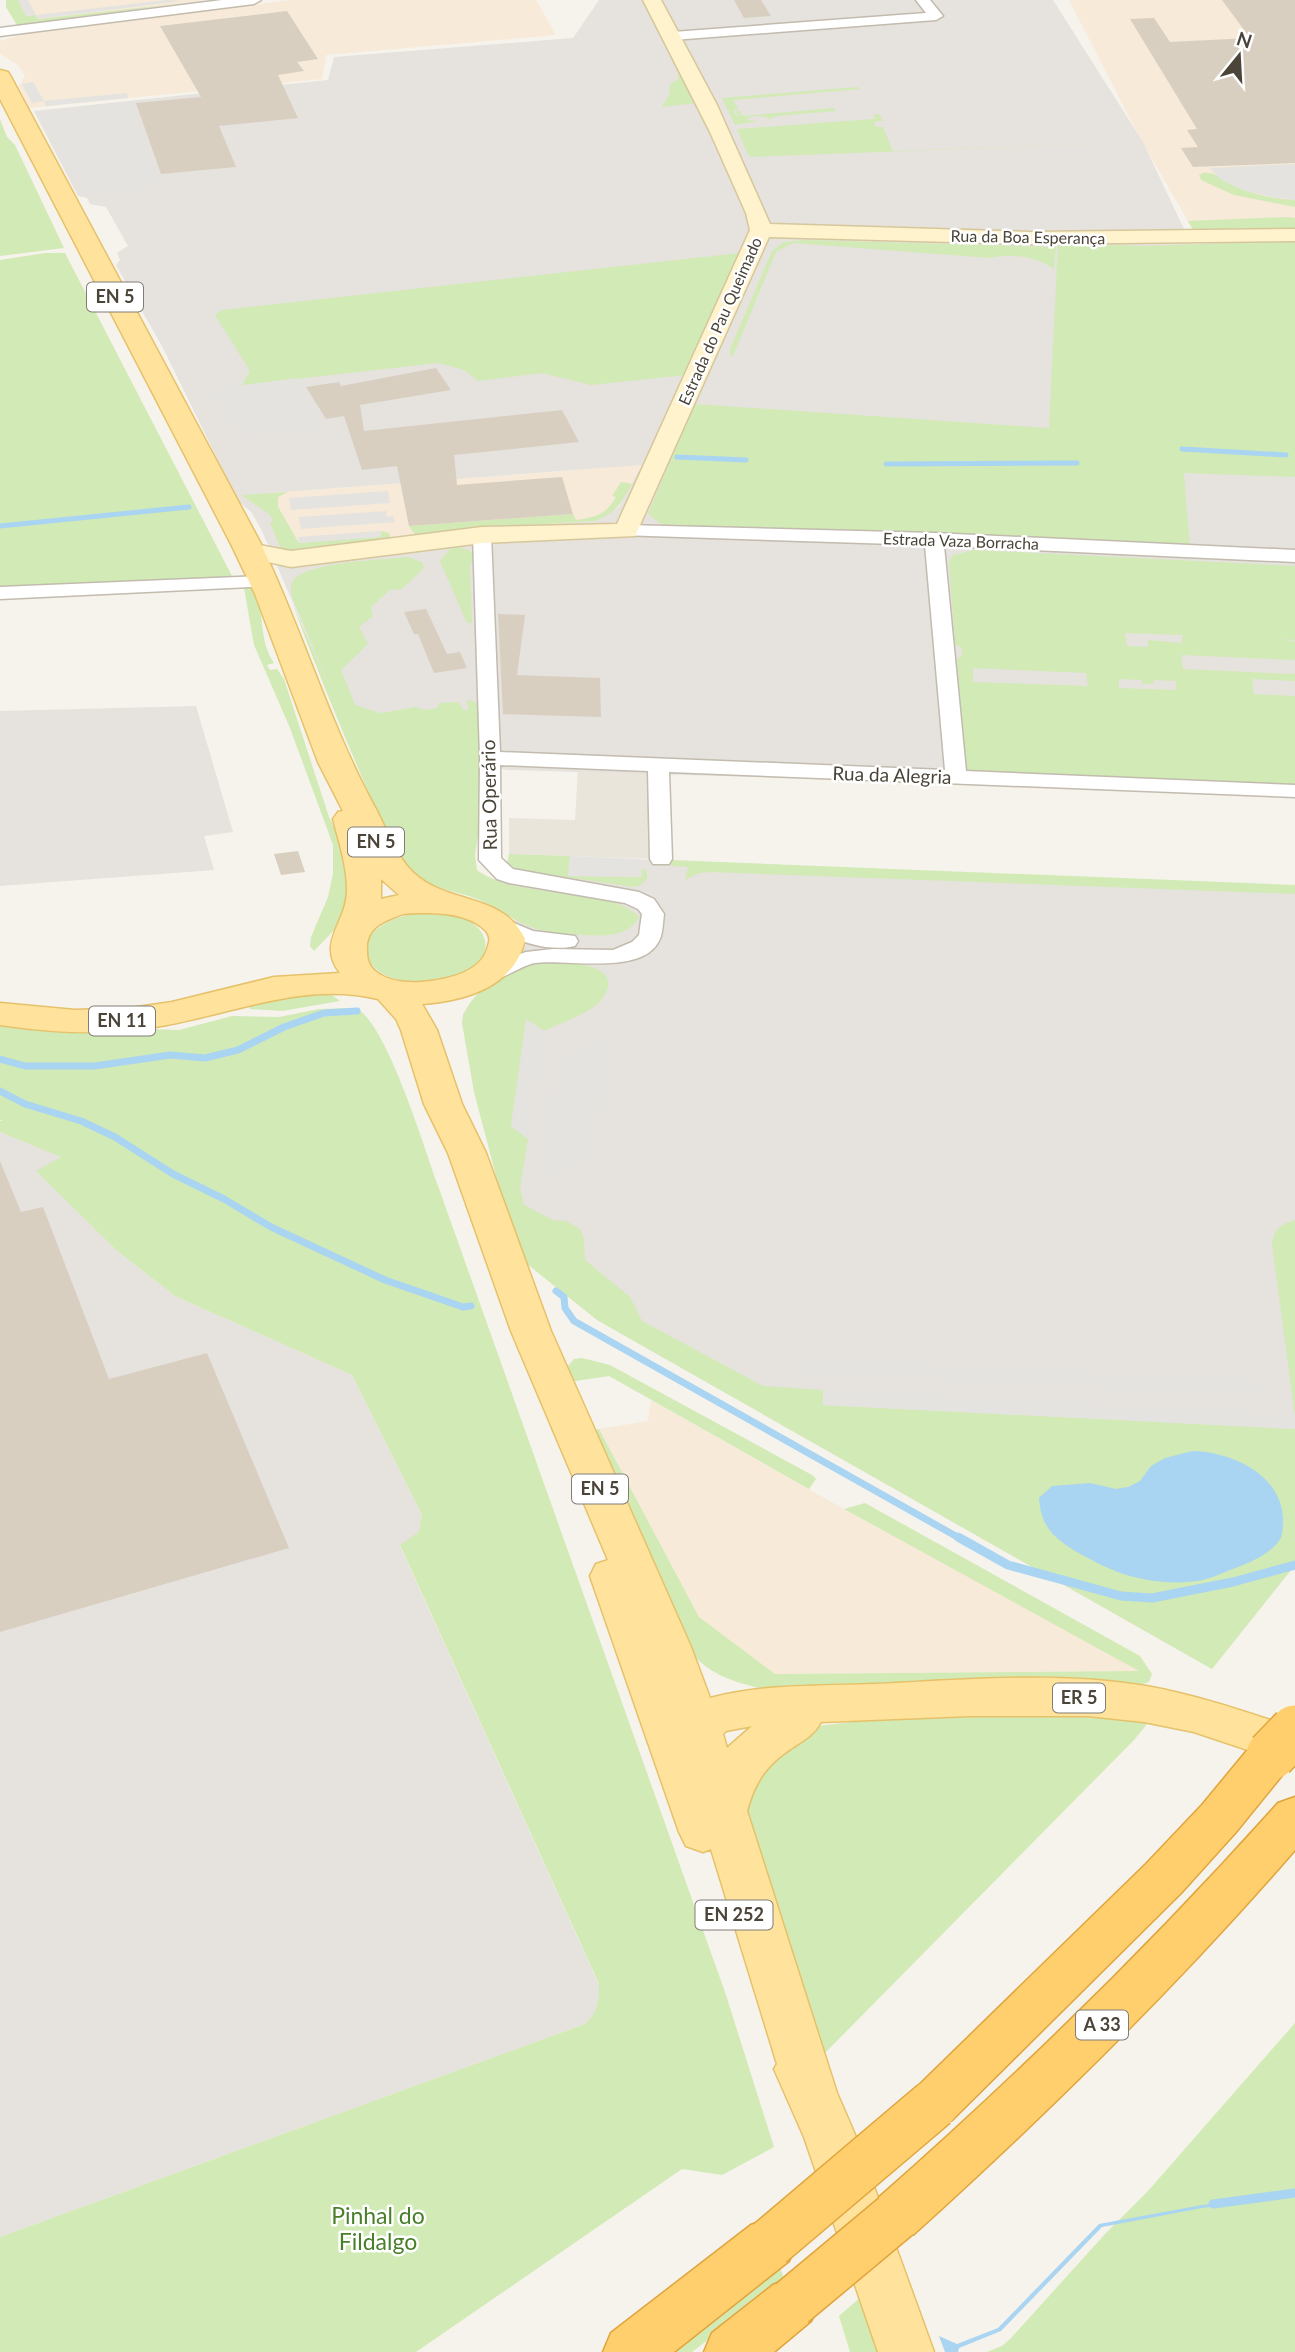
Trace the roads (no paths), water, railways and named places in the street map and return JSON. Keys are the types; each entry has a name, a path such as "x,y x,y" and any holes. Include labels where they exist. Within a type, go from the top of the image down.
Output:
{"highway":[{"path":"631,2352 770,2243 934,2104 1078,1967 1156,1887 1287,1744"},
{"name":"A 33","path":"732,2352 895,2217 1018,2106 1134,1993 1206,1918 1295,1817"}],"main road":[{"name":"EN 5","path":"0,77 267,588 334,762 366,887 365,906 345,952 350,966 361,978 384,989 412,1015 443,1104 467,1153 531,1331 668,1647 696,1677 721,1691 752,1699 856,1705"},
{"name":"EN 5","path":"334,762 393,872 413,889 439,902 473,910 495,922 505,935 508,948 501,962 476,980 452,1005 446,1019 446,1044 460,1096 467,1153"},
{"name":"EN 5","path":"354,931 371,915 403,904 439,902"},
{"name":"EN 11","path":"242,995 302,969 354,931"},
{"path":"384,989 430,993 476,980"},
{"name":"EN 11","path":"0,1014 58,1022 121,1021 181,1011 242,995 318,984 342,982 384,989"},
{"name":"EN 5","path":"531,1331 547,1390 605,1558"},
{"name":"EN 252","path":"605,1558 683,1732 723,1813 811,2092 906,2352"},
{"name":"EN 252","path":"668,1647 683,1732 724,1889 775,2018 811,2092"},
{"name":"ER 5","path":"799,1720 856,1705 1017,1697 1116,1700 1195,1714 1287,1744"},
{"path":"683,1732 712,1716 754,1707 856,1705"},
{"path":"683,1732 746,1733 799,1720"},
{"path":"723,1813 730,1784 739,1766 769,1738 799,1720"}],"street":[{"path":"5,33 254,0"},
{"name":"Estrada do Pau Queimado","path":"626,531 761,230 757,213 713,113 652,0"},
{"path":"673,36 936,16 923,0"},
{"name":"Rua da Boa Esperança","path":"761,230 1031,238 1157,239 1295,235"},
{"path":"249,551 286,559 347,554 482,535 626,531"},
{"name":"Estrada Vaza Borracha","path":"626,531 934,539 1295,556"},
{"name":"Rua Operário","path":"482,535 493,865 505,874 525,880 639,900 646,904 653,914 650,930"},
{"path":"934,539 956,777"},
{"path":"0,593 267,588 294,567 347,554"},
{"name":"Rua da Alegria","path":"490,758 1295,791"},
{"path":"658,765 662,859"},
{"path":"495,922 528,937 558,941 622,940 650,930"},
{"path":"476,980 514,962 538,956 598,957 629,952 648,940 650,930"}],"water":[{"path":"1193,1451 1227,1457 1258,1473 1271,1485 1279,1500 1283,1518 1281,1538 1266,1553 1202,1580 1170,1582 1142,1579 1103,1566 1080,1554 1055,1536 1044,1520 1039,1498 1052,1486 1090,1483 1116,1489 1128,1487 1140,1481 1151,1466 1165,1458"},
{"path":"1295,2194 1295,2197 1202,2208 1102,2227 1001,2331 959,2348 958,2352 945,2352 939,2336 957,2344 998,2328 1099,2224 1202,2205"}],"waterway":[{"path":"1182,449 1286,455"},
{"path":"677,457 746,460"},
{"path":"886,464 1077,463"},
{"path":"0,526 189,507"},
{"path":"0,1059 25,1066 95,1066 170,1055 205,1058 238,1050 284,1027 324,1013 357,1011"},
{"path":"0,1091 25,1104 81,1121 115,1137 173,1174 224,1199 271,1227 385,1280 463,1307 471,1306"},
{"path":"556,1291 564,1297 565,1308 574,1321 961,1539"},
{"path":"958,1537 1008,1565 1121,1596 1152,1598 1233,1582 1295,1565"},
{"path":"1213,2204 1295,2193"}],"park label":[{"name":"Pinhal do Fildalgo","path":"378,2229"}]}
